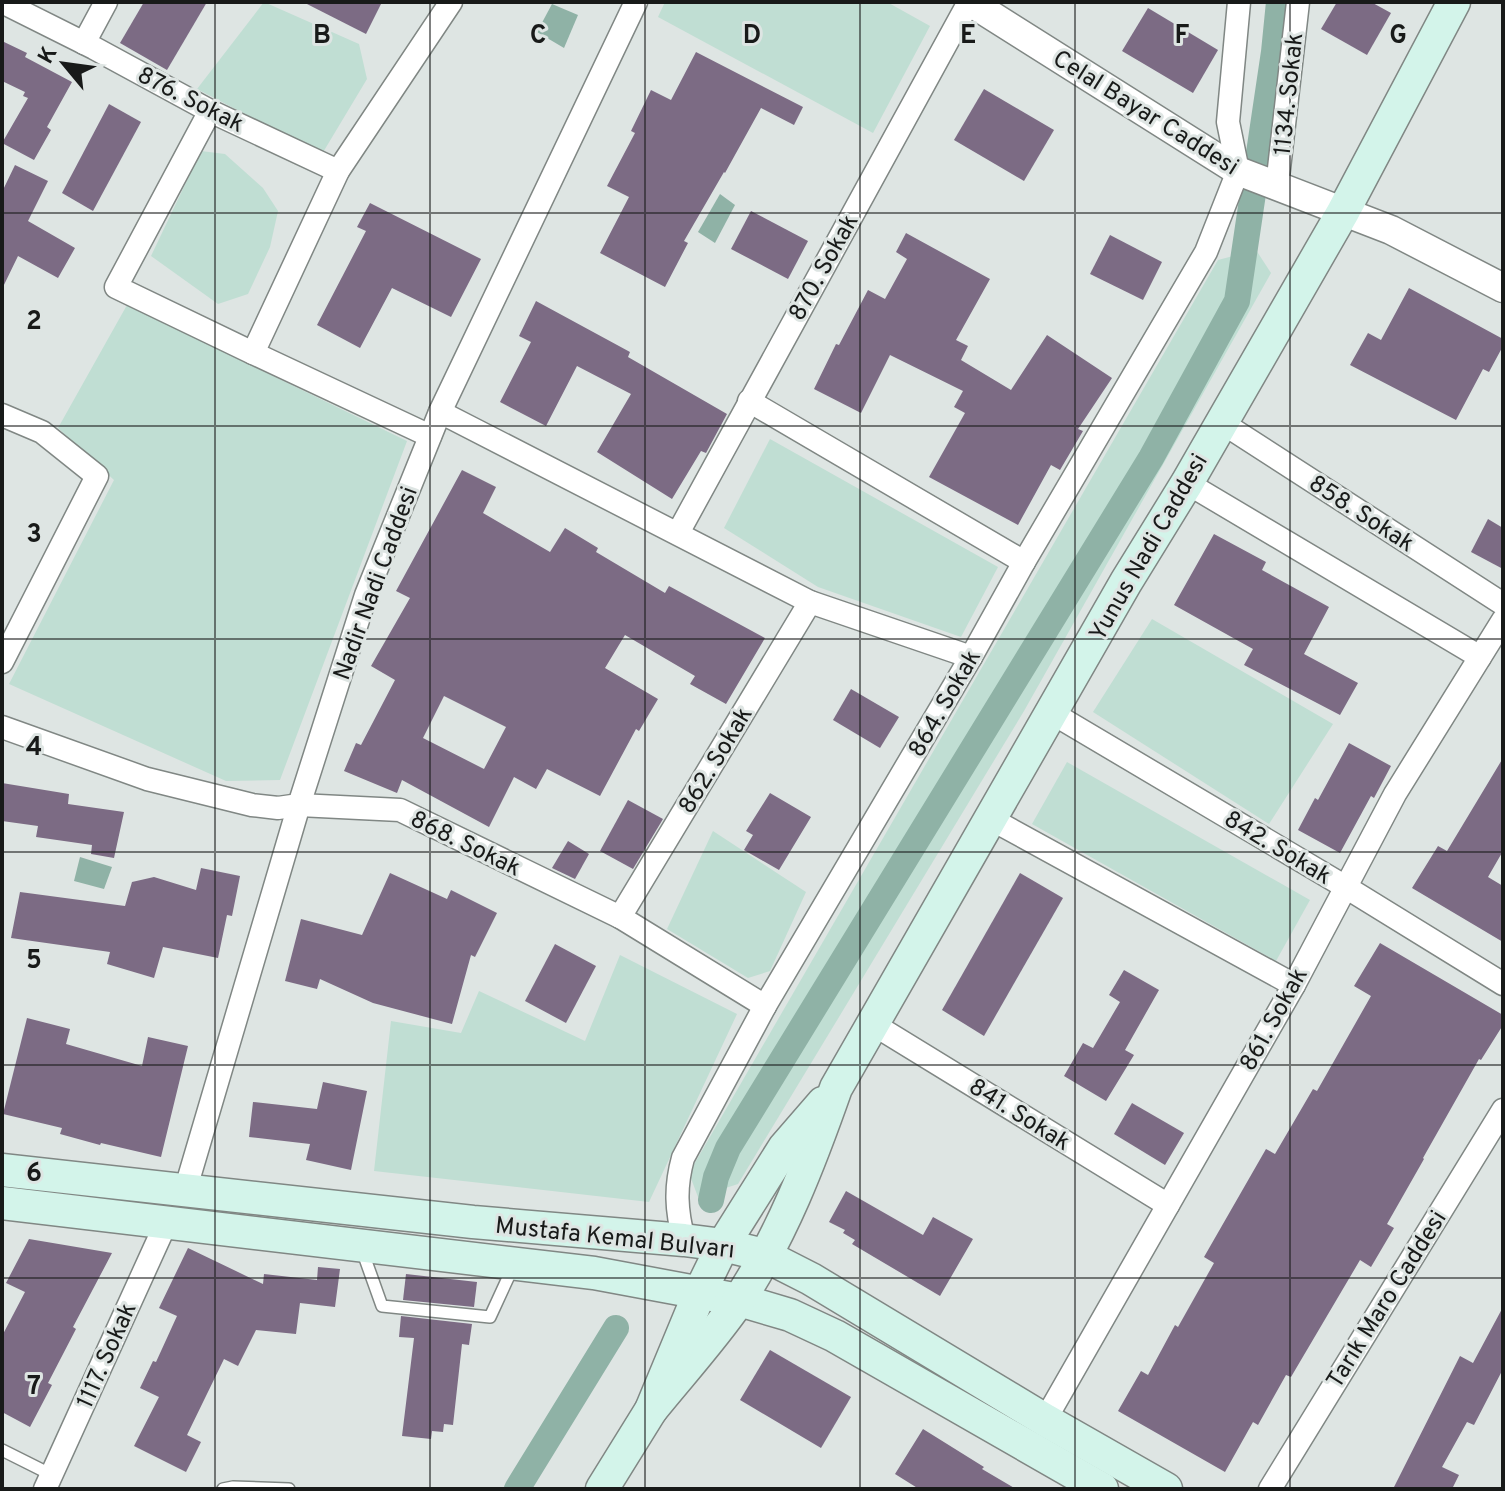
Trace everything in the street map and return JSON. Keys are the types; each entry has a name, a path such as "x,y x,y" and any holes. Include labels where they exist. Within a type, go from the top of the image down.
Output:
{"main road":[{"name":"Yunus Nadi Caddesi","path":"614,1485 651,1410 723,1245 784,1148 836,1088 1126,582 1187,483 1343,212 1454,2"},
{"name":"Yunus Nadi Caddesi","path":"651,1410 739,1300 810,1163 836,1088"},
{"name":"Mustafa Kemal Bulvarı","path":"2,1170 473,1222 684,1240 764,1255 811,1279 1166,1489"},
{"name":"Mustafa Kemal Bulvarı","path":"2,1203 594,1273 739,1300 790,1315 835,1336 1102,1489"}],"street":[{"name":"876. Sokak","path":"2,2 210,111 338,171"},
{"path":"84,43 106,2"},
{"path":"253,353 338,171 451,2"},
{"name":"Nadir Nadi Caddesi","path":"185,1191 299,805 366,595 440,412 636,2"},
{"name":"Celal Bayar Caddesi","path":"969,2 1239,172 1391,230 1503,288"},
{"name":"870. Sokak","path":"678,533 969,2"},
{"path":"1239,2 1228,122 1239,172"},
{"name":"1134. Sokak","path":"1276,185 1298,2"},
{"path":"210,111 116,287 430,436"},
{"name":"864. Sokak","path":"684,1240 676,1200 683,1158 765,1006 1206,252 1239,172"},
{"path":"749,401 1024,562"},
{"path":"440,412 810,602 971,657"},
{"path":"2,415 42,432 97,476 2,662"},
{"name":"858. Sokak","path":"1221,422 1503,604"},
{"path":"1187,483 1480,657"},
{"name":"862. Sokak","path":"620,917 810,602"},
{"name":"861. Sokak","path":"1045,1420 1294,985 1395,794 1503,620"},
{"name":"842. Sokak","path":"1052,713 1503,984"},
{"name":"868. Sokak","path":"2,727 147,779 252,805 400,810 620,917 765,1006"},
{"path":"991,819 1294,985"},
{"name":"841. Sokak","path":"873,1024 1168,1205"},
{"name":"Tarık Maro Caddesi","path":"1270,1489 1501,1117"},
{"name":"1117. Sokak","path":"49,1482 167,1221"}],"lane":[{"path":"360,1246 382,1306 490,1317 515,1264"},
{"path":"2,1450 49,1482"},
{"path":"223,1489 289,1489"}],"shaded area":[{"path":"264,2 359,44 367,79 322,154 197,89"},
{"path":"665,2 887,2 930,26 873,133 658,17"},
{"path":"552,4 578,15 564,48 537,32"},
{"path":"201,151 225,154 263,188 278,211 270,247 248,294 218,304 151,256"},
{"path":"720,194 735,205 715,243 698,232"},
{"path":"1256,250 1271,273 1024,711 738,1184 698,1197 689,1173 1218,260"},
{"path":"127,305 407,441 280,780 226,781 9,684 114,480 58,428"},
{"path":"770,439 998,567 961,637 818,587 724,528"},
{"path":"1152,619 1333,724 1269,824 1093,712"},
{"path":"1067,762 1310,900 1276,961 1032,824"},
{"path":"713,831 806,892 770,971 748,978 667,929"},
{"path":"80,857 112,867 104,889 74,881"},
{"path":"620,955 737,1014 649,1202 374,1171 391,1021 461,1033 479,991 585,1041"}],"building":[{"path":"144,2 207,2 167,70 120,43"},
{"path":"303,2 382,2 366,34"},
{"path":"1337,2 1371,2 1391,13 1367,55 1321,29"},
{"path":"1148,8 1218,50 1193,93 1122,51"},
{"path":"2,41 72,82 47,127 51,130 34,160 2,143 28,98 23,96 25,92 2,81"},
{"path":"696,52 803,107 794,125 761,108 684,241 688,243 665,287 600,253 629,197 607,186 635,133 631,131 651,90 671,100"},
{"path":"984,89 1054,130 1024,181 954,140"},
{"path":"109,104 141,122 93,211 62,193"},
{"path":"15,165 48,181 28,221 75,248 58,278 18,256 2,289 2,192"},
{"path":"370,203 481,259 451,317 392,288 360,348 317,325 366,231 357,227"},
{"path":"751,211 808,241 788,279 731,249"},
{"path":"906,233 990,279 956,340 968,346 961,360 1011,390 1047,335 1112,378 1078,429 1083,431 1060,470 1051,465 1018,525 929,477 965,413 954,407 963,391 890,355 861,413 814,389 868,290 885,299 907,259 896,252"},
{"path":"1110,235 1162,262 1143,300 1090,274"},
{"path":"1409,288 1503,339 1503,346 1489,372 1483,369 1456,420 1350,365 1368,333 1381,340"},
{"path":"536,301 630,352 628,357 727,414 706,453 701,451 672,499 597,452 631,394 577,366 546,426 500,402 531,342 519,336"},
{"path":"462,470 496,487 483,513 550,552 565,528 598,548 596,552 665,593 669,586 765,638 726,704 690,684 695,676 625,635 605,668 658,699 639,731 636,729 600,796 547,769 536,789 514,777 489,827 402,780 397,793 344,771 356,743 361,745 395,680 371,666 410,598 396,591","holes":["444,696 506,727 484,769 423,738"]},
{"path":"1488,519 1503,528 1503,569 1471,552"},
{"path":"1214,534 1266,562 1262,570 1329,607 1304,654 1358,683 1340,715 1244,665 1253,649 1174,605"},
{"path":"851,689 899,717 880,748 833,720"},
{"path":"1349,743 1391,766 1340,853 1298,830"},
{"path":"1503,758 1503,851 1488,877 1503,886 1503,942 1412,888 1438,846 1447,851"},
{"path":"2,783 69,794 68,804 124,812 114,858 91,854 92,845 36,837 38,826 2,821"},
{"path":"770,793 811,817 779,870 744,850 753,835 746,831"},
{"path":"628,800 663,819 633,869 600,851"},
{"path":"568,841 589,854 575,879 552,868"},
{"path":"201,868 240,876 232,916 227,915 218,958 163,947 154,978 107,964 110,952 11,938 20,892 125,906 132,882 154,877 196,890"},
{"path":"390,873 447,899 451,890 497,913 475,957 471,955 452,1024 373,1003 320,979 317,989 285,981 301,919 362,935"},
{"path":"1020,873 1063,898 984,1036 942,1010"},
{"path":"1380,943 1503,1015 1503,1025 1479,1059 1387,1224 1394,1228 1371,1267 1360,1260 1291,1377 1286,1375 1258,1425 1253,1422 1225,1472 1118,1411 1141,1371 1148,1375 1175,1325 1178,1327 1214,1263 1204,1257 1266,1149 1275,1154 1313,1089 1317,1091 1371,996 1354,986"},
{"path":"555,944 596,966 566,1023 525,1001"},
{"path":"1124,970 1159,990 1125,1050 1134,1055 1106,1101 1064,1076 1083,1043 1093,1048 1120,1002 1109,995"},
{"path":"27,1018 70,1029 66,1044 142,1066 148,1037 188,1046 161,1157 100,1145 60,1134 62,1128 3,1114"},
{"path":"323,1082 367,1091 351,1170 306,1160 310,1144 249,1137 253,1102 317,1109"},
{"path":"1132,1103 1184,1133 1165,1165 1114,1134"},
{"path":"846,1191 923,1235 933,1217 973,1239 940,1296 852,1244 855,1240 843,1233 845,1230 829,1222"},
{"path":"29,1239 112,1253 73,1327 76,1329 48,1383 52,1385 30,1427 2,1412 2,1336 25,1292 6,1283"},
{"path":"188,1248 263,1284 264,1274 317,1280 318,1267 340,1269 335,1307 300,1303 296,1334 256,1330 238,1366 224,1359 187,1435 201,1442 186,1472 134,1446 159,1397 140,1388 177,1316 159,1308"},
{"path":"406,1274 477,1282 474,1307 403,1300"},
{"path":"1503,1307 1503,1369 1474,1425 1467,1422 1442,1467 1459,1475 1452,1489 1393,1489 1460,1356 1473,1363"},
{"path":"401,1316 472,1324 469,1345 462,1344 453,1425 444,1424 443,1432 432,1431 431,1439 402,1436 414,1338 399,1337"},
{"path":"770,1350 851,1397 821,1448 740,1400"},
{"path":"923,1429 1016,1489 919,1489 895,1474"}],"waterway":[{"path":"711,1200 728,1148 1151,458 1237,301 1279,2"},
{"path":"517,1489 616,1328"}]}
